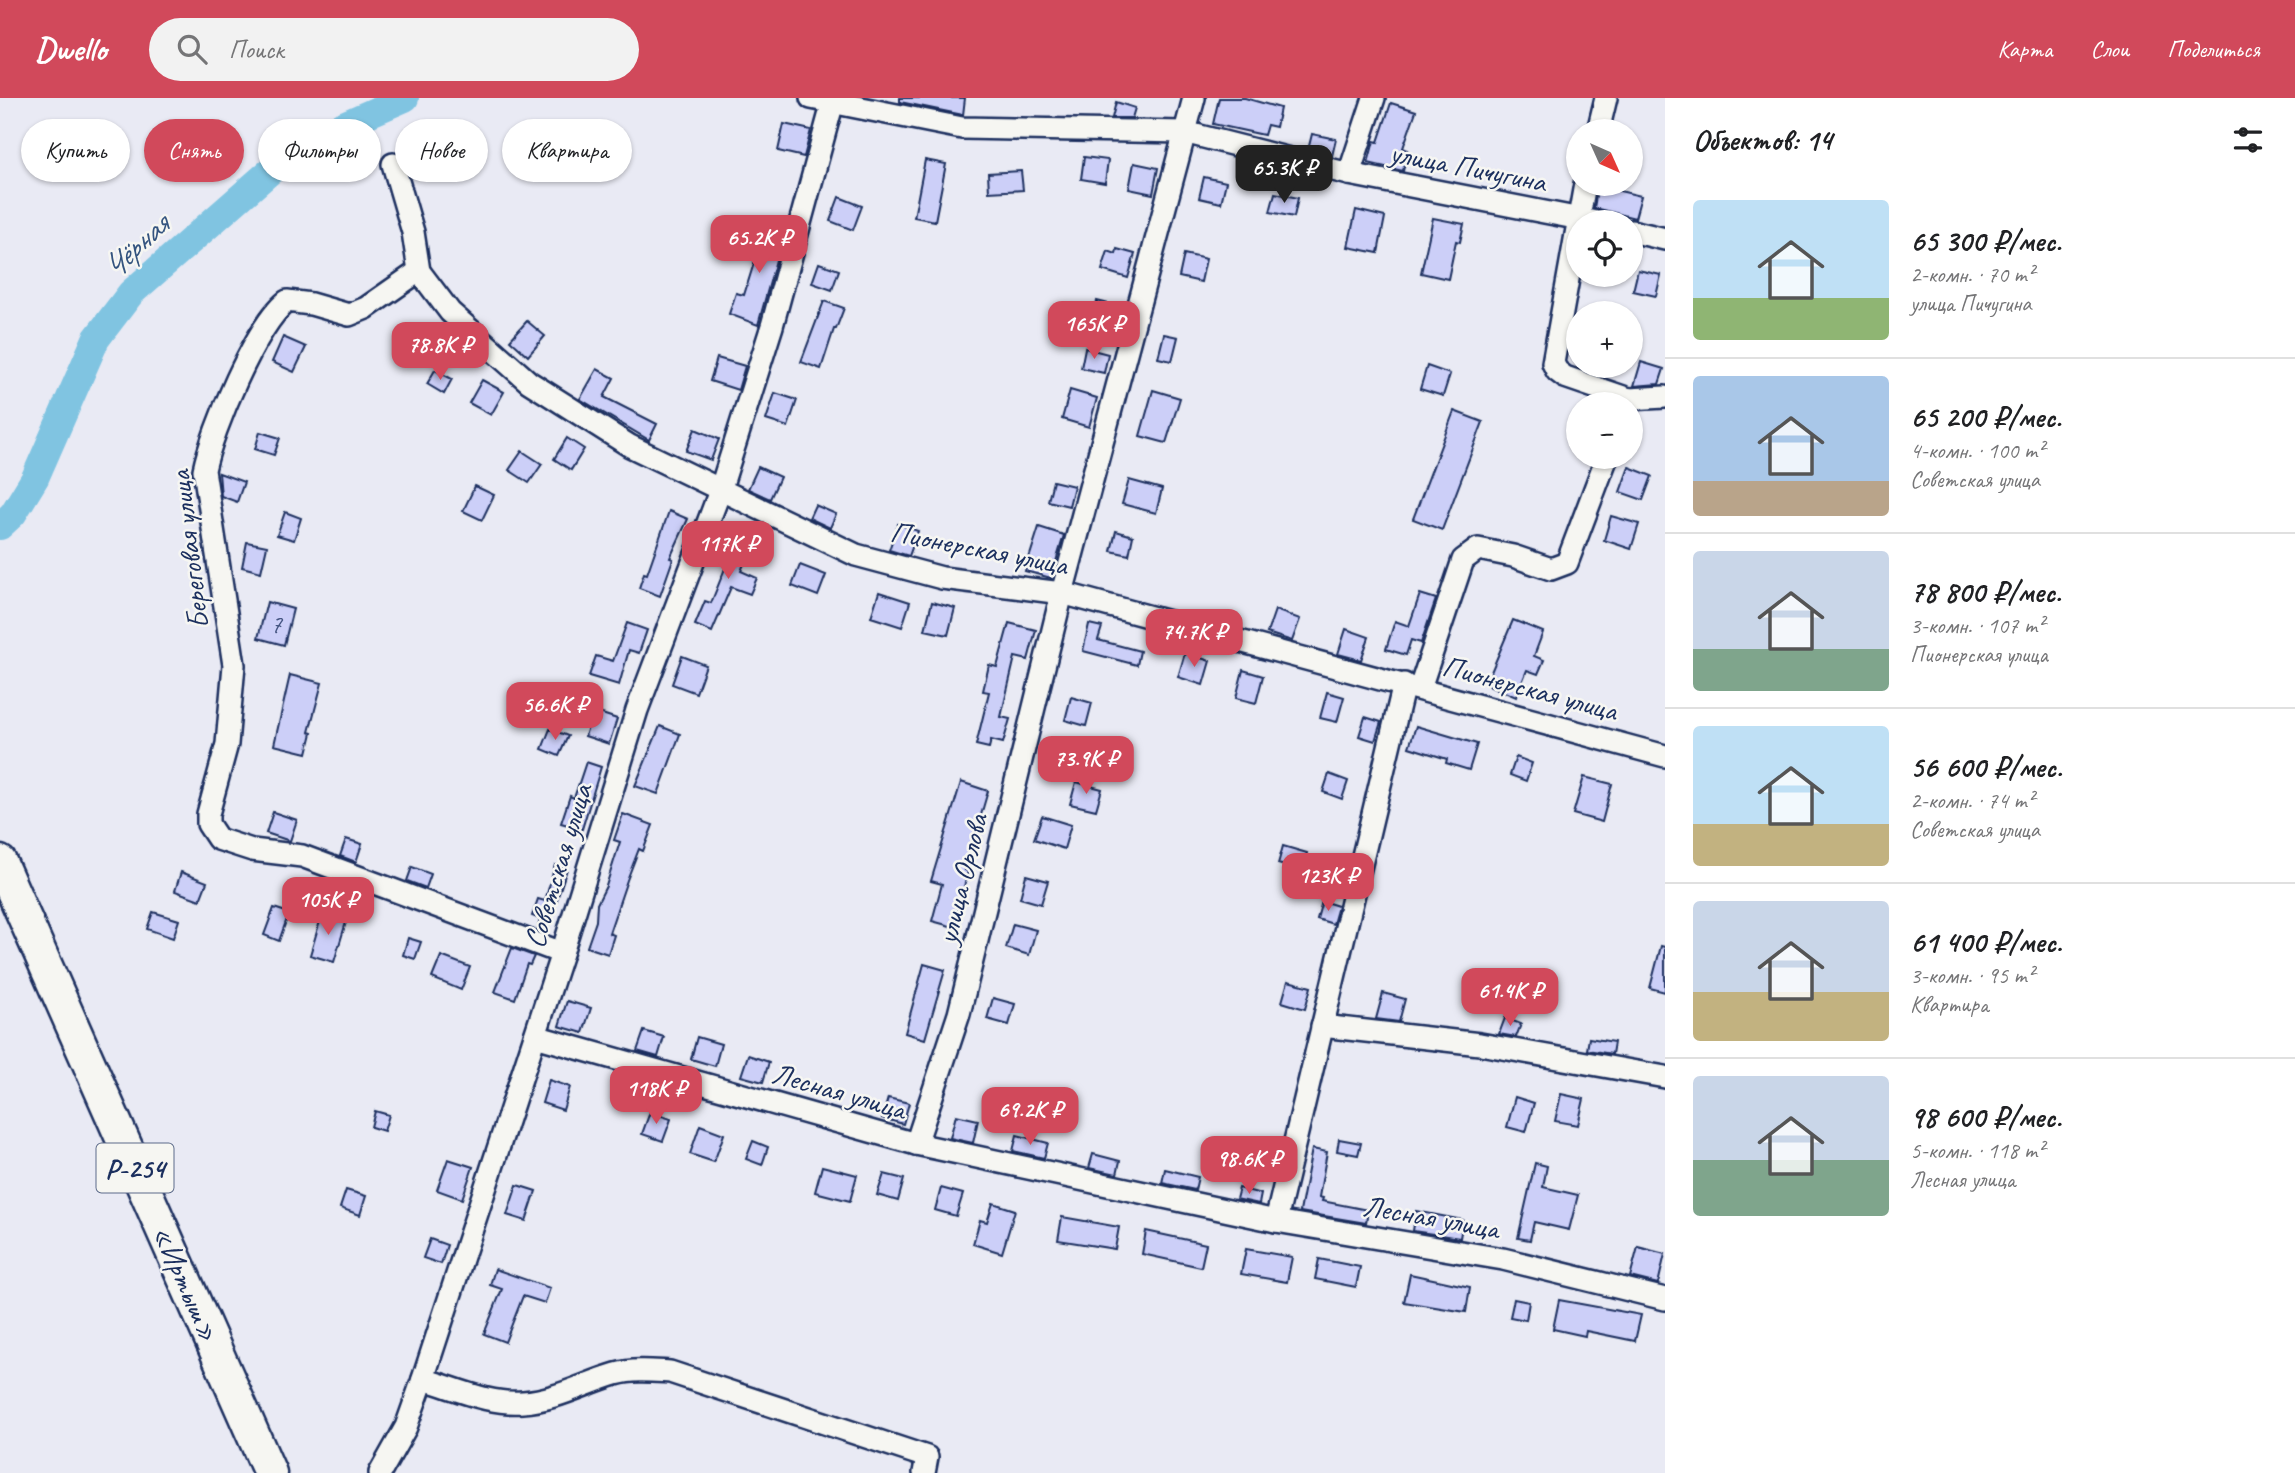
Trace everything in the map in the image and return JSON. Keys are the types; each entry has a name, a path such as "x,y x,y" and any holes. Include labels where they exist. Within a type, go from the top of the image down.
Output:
{"highway":[{"name":"«Иртыш»","path":"0,862 270,1473"}],"street":[{"name":"улица Пичугина","path":"811,98 962,128 1185,132 1349,174 1566,216"},
{"name":"улица Орлова","path":"916,1144 959,1014 1062,593 1194,98"},
{"path":"1349,174 1374,98"},
{"path":"1601,119 1606,98"},
{"name":"Советская улица","path":"380,1473 406,1427 424,1378 562,953 637,710 720,491 772,326 833,101"},
{"name":"Пионерская улица","path":"393,164 413,232 419,271 450,312 529,382 630,446 856,555 942,578 1062,593 1665,756"},
{"path":"1643,234 1665,239"},
{"name":"Береговая улица","path":"419,271 366,309 349,315 311,304 287,301 281,306 240,374 210,441 204,470 234,665 227,744 208,814 211,831 218,839 251,850 302,856 562,953"},
{"path":"1571,287 1553,363 1557,371 1565,377 1603,392"},
{"path":"1643,400 1665,397"},
{"path":"1276,1220 1322,1027 1412,686 1463,560 1478,550 1513,556 1551,569 1567,563 1602,469"},
{"path":"1322,1027 1480,1044 1665,1077"},
{"name":"Лесная улица","path":"535,1036 916,1144 1276,1220 1503,1259 1665,1299"},
{"path":"424,1378 496,1401 524,1402 563,1393 618,1374 643,1370 670,1372 925,1465"}],"building":[{"path":"900,98 965,98 963,115 900,102"},
{"path":"1219,98 1245,98 1280,108 1276,127 1267,125 1264,135 1213,124"},
{"path":"1116,102 1135,108 1132,118 1112,118"},
{"path":"1391,103 1416,111 1403,148 1408,150 1403,171 1368,163 1374,141 1378,142"},
{"path":"784,124 811,130 804,157 778,151"},
{"path":"1312,134 1336,139 1332,156 1308,150"},
{"path":"1084,157 1108,160 1105,183 1081,179"},
{"path":"925,160 946,164 935,221 914,217"},
{"path":"1134,163 1158,168 1153,194 1129,189"},
{"path":"1021,171 1023,190 989,192 988,173"},
{"path":"1204,177 1226,182 1221,203 1199,198"},
{"path":"1275,193 1298,198 1294,217 1270,212"},
{"path":"1596,196 1641,196 1637,210 1594,208"},
{"path":"839,197 862,206 853,230 830,221"},
{"path":"1356,210 1385,217 1378,253 1348,247"},
{"path":"1433,218 1464,224 1460,242 1456,241 1448,279 1421,273"},
{"path":"755,224 784,231 758,325 729,314 736,293 744,295 759,247 751,245"},
{"path":"1117,249 1135,254 1128,278 1102,270 1108,251 1116,254"},
{"path":"1184,254 1206,259 1201,282 1179,277"},
{"path":"819,263 839,270 832,290 812,283"},
{"path":"1643,271 1661,275 1656,296 1633,291 1634,287 1643,287"},
{"path":"824,301 844,308 821,369 801,362"},
{"path":"1097,301 1121,307 1116,329 1091,323"},
{"path":"527,321 545,336 528,356 510,340"},
{"path":"1164,334 1178,337 1172,361 1158,358"},
{"path":"283,337 306,347 294,372 272,362"},
{"path":"1085,348 1108,354 1104,373 1081,368"},
{"path":"717,358 745,366 738,390 710,381"},
{"path":"1643,363 1664,369 1659,384 1634,386 1636,378 1643,378"},
{"path":"1427,366 1450,374 1443,396 1420,389"},
{"path":"597,369 614,378 604,397 657,424 649,440 580,399"},
{"path":"435,370 452,379 444,394 427,384"},
{"path":"482,380 504,392 491,415 469,403"},
{"path":"1070,390 1097,398 1089,427 1062,419"},
{"path":"1153,390 1180,398 1166,443 1140,436"},
{"path":"775,393 797,400 788,427 766,420"},
{"path":"1454,411 1483,422 1442,530 1413,519"},
{"path":"695,429 719,439 711,460 686,451"},
{"path":"260,432 280,438 274,455 255,449"},
{"path":"567,438 584,449 571,470 554,459"},
{"path":"522,451 542,464 529,483 509,470"},
{"path":"758,467 780,477 770,499 748,489"},
{"path":"1628,469 1652,476 1643,500 1620,492"},
{"path":"219,473 244,482 237,502 221,496"},
{"path":"1129,480 1162,489 1156,513 1122,504"},
{"path":"1053,481 1074,486 1069,506 1048,501"},
{"path":"475,486 494,495 482,520 463,511"},
{"path":"815,505 836,514 830,528 809,518"},
{"path":"669,511 688,519 670,558 673,559 660,596 639,588 644,573 647,574"},
{"path":"285,512 301,518 294,540 277,535"},
{"path":"1611,516 1639,524 1631,549 1604,540"},
{"path":"898,524 918,531 909,556 889,550"},
{"path":"1039,527 1064,535 1051,578 1025,571"},
{"path":"1116,531 1133,536 1129,555 1111,551"},
{"path":"729,533 753,543 741,571 757,578 750,594 731,587 712,632 695,625 705,601 711,603 730,556 722,553"},
{"path":"247,542 267,546 261,572 242,567"},
{"path":"800,565 826,575 818,596 792,586"},
{"path":"879,592 910,602 902,627 871,617"},
{"path":"1420,594 1436,599 1421,643 1411,640 1406,655 1386,649 1395,621 1409,626"},
{"path":"267,602 293,609 284,645 258,638"},
{"path":"932,602 955,608 948,635 925,630"},
{"path":"1275,610 1300,619 1292,641 1267,633"},
{"path":"1513,620 1543,632 1534,656 1544,660 1538,674 1527,670 1516,697 1486,684"},
{"path":"627,623 647,630 639,653 629,650 619,685 589,676 596,656 613,661"},
{"path":"1009,623 1036,630 1028,660 1015,657 1001,717 1010,719 1003,743 991,740 989,748 976,745 989,692 983,691 989,665 997,667"},
{"path":"1089,624 1102,627 1098,640 1140,651 1137,665 1083,651"},
{"path":"1346,629 1369,637 1361,660 1338,654"},
{"path":"1185,653 1210,661 1203,685 1178,677"},
{"path":"682,656 706,665 696,693 672,684"},
{"path":"1243,670 1263,676 1256,703 1236,698"},
{"path":"290,675 322,683 309,732 312,733 307,753 274,745"},
{"path":"1327,692 1344,697 1337,722 1320,718"},
{"path":"1071,697 1092,703 1086,726 1065,720"},
{"path":"593,711 617,719 609,744 585,736"},
{"path":"1365,717 1381,722 1375,741 1359,736"},
{"path":"660,726 680,734 658,794 635,786"},
{"path":"1416,726 1477,744 1469,770 1446,763 1447,759 1409,747"},
{"path":"550,729 568,736 559,756 542,749"},
{"path":"1516,757 1532,763 1526,781 1510,775"},
{"path":"586,762 601,767 582,829 561,823 570,796 574,798"},
{"path":"1329,774 1348,781 1342,799 1323,792"},
{"path":"1584,777 1612,784 1602,822 1573,814"},
{"path":"961,782 988,791 965,870 968,871 954,927 932,921 942,884 931,881"},
{"path":"1076,782 1102,789 1096,810 1070,804"},
{"path":"273,812 297,820 290,841 266,833"},
{"path":"623,814 653,825 643,851 639,849 627,880 609,933 614,935 608,954 587,947 596,921 597,904 606,886 620,842 614,840"},
{"path":"1042,816 1071,825 1064,849 1034,839"},
{"path":"346,839 362,844 356,862 340,856"},
{"path":"1283,846 1307,853 1302,871 1278,864"},
{"path":"555,865 567,869 546,933 537,930 540,919 532,916 538,899 545,901"},
{"path":"412,867 431,874 426,888 407,881"},
{"path":"181,872 207,882 200,900 175,891"},
{"path":"1026,875 1048,881 1041,904 1020,898"},
{"path":"1322,901 1338,906 1333,924 1317,919"},
{"path":"274,908 289,913 279,941 264,935"},
{"path":"323,911 347,919 334,962 310,955"},
{"path":"153,912 179,920 173,938 147,929"},
{"path":"1013,924 1036,930 1029,955 1006,948"},
{"path":"408,938 421,942 415,959 403,955"},
{"path":"1661,946 1665,947 1665,992 1650,988"},
{"path":"512,948 534,956 530,965 527,964 515,999 495,992"},
{"path":"441,956 470,967 461,990 432,978"},
{"path":"924,964 945,970 925,1039 905,1033"},
{"path":"1288,981 1311,987 1305,1009 1282,1002"},
{"path":"1383,993 1405,999 1399,1022 1376,1019"},
{"path":"993,998 1015,1004 1009,1025 987,1019"},
{"path":"567,1001 591,1008 583,1033 559,1026"},
{"path":"1505,1018 1521,1024 1516,1037 1499,1034"},
{"path":"644,1031 664,1037 658,1057 637,1051"},
{"path":"697,1037 721,1044 715,1066 691,1059"},
{"path":"1589,1038 1614,1042 1612,1054 1587,1050"},
{"path":"748,1055 769,1062 763,1082 741,1076"},
{"path":"549,1080 570,1087 563,1110 542,1103"},
{"path":"1561,1094 1584,1099 1578,1125 1555,1121"},
{"path":"1515,1097 1534,1103 1526,1132 1507,1127"},
{"path":"888,1098 909,1103 903,1124 882,1118"},
{"path":"375,1111 389,1115 384,1131 371,1127"},
{"path":"650,1112 671,1119 663,1141 642,1134"},
{"path":"956,1115 978,1120 973,1143 950,1138"},
{"path":"700,1125 724,1134 714,1162 690,1154"},
{"path":"1017,1135 1048,1143 1044,1158 1013,1151"},
{"path":"1339,1139 1361,1143 1358,1155 1337,1151"},
{"path":"753,1141 768,1147 762,1165 746,1159"},
{"path":"1312,1149 1327,1152 1319,1197 1323,1198 1322,1201 1368,1210 1366,1223 1300,1212"},
{"path":"1093,1154 1120,1161 1117,1174 1089,1168"},
{"path":"448,1159 473,1167 462,1199 437,1190"},
{"path":"1535,1163 1547,1166 1543,1187 1578,1195 1569,1230 1534,1222 1530,1240 1518,1238"},
{"path":"822,1166 857,1175 850,1201 815,1192"},
{"path":"1165,1169 1198,1177 1195,1190 1162,1183"},
{"path":"884,1174 904,1179 898,1201 877,1195"},
{"path":"517,1185 536,1191 526,1221 507,1215"},
{"path":"941,1188 963,1194 956,1216 935,1210"},
{"path":"1239,1188 1261,1194 1259,1204 1236,1199"},
{"path":"346,1190 366,1196 360,1215 340,1208"},
{"path":"993,1203 1015,1210 1002,1253 973,1244 980,1220 987,1222"},
{"path":"1416,1211 1463,1220 1460,1238 1413,1231"},
{"path":"1062,1217 1119,1227 1115,1249 1058,1240"},
{"path":"1146,1231 1206,1244 1201,1267 1142,1254"},
{"path":"430,1239 447,1245 441,1264 423,1258"},
{"path":"1638,1247 1665,1254 1658,1284 1630,1277"},
{"path":"1246,1249 1292,1257 1287,1282 1241,1274"},
{"path":"1319,1259 1360,1267 1356,1287 1315,1279"},
{"path":"495,1269 550,1288 545,1303 523,1296 505,1342 484,1334 502,1289 490,1285"},
{"path":"1410,1274 1470,1287 1466,1312 1404,1302"},
{"path":"1514,1299 1529,1302 1526,1320 1510,1317"},
{"path":"1559,1300 1641,1315 1635,1341 1586,1331 1585,1336 1553,1329"}],"waterway":[{"name":"Чёрная","path":"0,526 13,514 35,478 96,339 131,293 291,153 341,126 405,98"}]}
